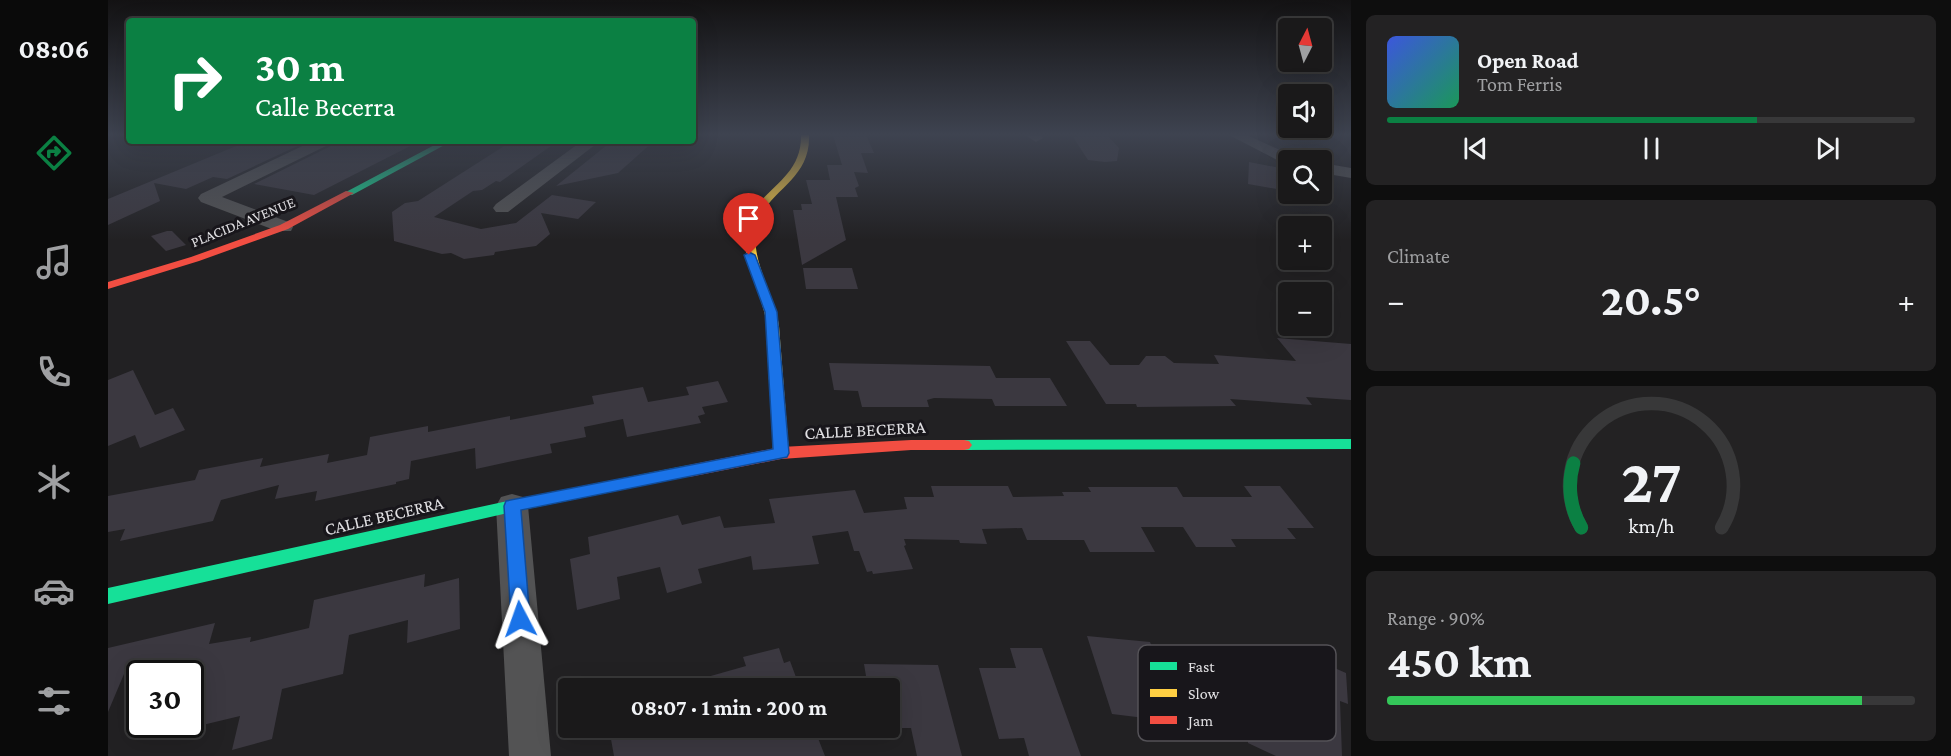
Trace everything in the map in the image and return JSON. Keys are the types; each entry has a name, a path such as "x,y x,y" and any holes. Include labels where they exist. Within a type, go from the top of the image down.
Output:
{"street":[{"path":"264,170 207,198 284,227"},
{"name":"PLACIDA AVENUE","path":"108,286 195,259 284,227 392,170"},
{"path":"502,208 553,170"},
{"path":"781,453 771,312 749,255 751,225 758,212 795,170"},
{"name":"CALLE BECERRA","path":"108,596 512,506 781,453 911,445 1351,444"},
{"path":"512,506 530,756"}],"building":[{"path":"177,170 246,170 227,179 213,177 186,189 154,183 160,201 108,225 108,199"},
{"path":"282,170 363,170 314,195 254,184"},
{"path":"466,170 517,170 500,182 496,181 482,190 473,191 434,217 481,229 516,223 552,195 596,202 578,219 541,213 550,234 536,246 464,259 451,253 442,254 394,241 392,212 405,203 418,201"},
{"path":"576,170 621,170 618,173 556,186"},
{"path":"828,170 867,170 868,173 854,172 859,186 855,188 858,197 836,197 846,240 802,265 793,210 802,210 801,204 812,204 806,180 830,180"},
{"path":"1249,170 1278,170 1278,189 1248,184"},
{"path":"172,231 186,245 166,251 151,236"},
{"path":"803,268 852,268 858,289 806,289"},
{"path":"1277,338 1351,344 1351,400 1306,397 1312,405 1230,399 1236,406 1137,407 1136,404 1106,404 1066,341 1090,341 1110,365 1139,365 1146,356 1165,356 1174,363 1219,364 1214,355 1296,361"},
{"path":"829,363 990,366 996,378 1050,378 1067,406 995,406 992,399 934,398 927,400 929,407 862,407 858,391 834,390"},
{"path":"133,370 155,415 173,408 185,430 140,448 135,435 108,446 108,380"},
{"path":"718,381 728,402 702,407 705,414 698,416 701,423 627,437 623,419 584,427 586,437 550,444 552,453 476,469 475,448 411,461 409,479 396,482 396,484 315,501 317,491 275,499 279,485 221,500 213,521 120,541 125,529 108,532 108,496 195,480 199,470 263,458 260,467 329,454 327,463 367,455 370,437 428,426 428,432 510,416 510,420 594,404 592,396 643,387 648,402 689,395 686,387"},
{"path":"931,486 1008,486 1013,497 1064,496 1062,492 1091,492 1088,487 1177,487 1183,497 1252,497 1244,486 1280,486 1314,528 1287,528 1296,539 1231,539 1236,547 1196,547 1183,527 1141,527 1155,552 1090,552 1084,540 1027,540 1022,528 982,529 987,544 960,543 959,540 904,539 906,545 904,546 913,569 873,574 872,571 867,572 859,551 854,551 848,531 812,536 819,564 753,570 751,556 698,569 702,583 667,593 660,567 617,577 620,599 577,610 570,559 590,554 588,537 678,515 682,525 720,516 724,528 775,523 769,499 855,490 864,513 907,509 904,497 934,497"},
{"path":"425,574 424,587 459,578 460,629 407,643 408,620 349,635 343,674 282,689 272,739 232,750 240,716 204,725 204,660 126,660 126,674 124,674 108,712 108,648 215,623 209,644 251,637 250,642 309,628 314,600"},
{"path":"1087,636 1150,642 1151,645 1138,645 1138,717 1112,714"},
{"path":"779,648 784,663 790,661 796,678 704,678 746,666 743,657"},
{"path":"1010,648 1042,648 1081,756 1029,756 1024,738 999,739 979,668 1016,668"},
{"path":"864,664 938,665 962,756 917,756 911,728 900,728 900,678 866,678"},
{"path":"1336,669 1346,673 1348,704 1340,701 1342,756 1276,756 1248,743 1248,741 1336,741"},
{"path":"611,738 818,738 825,756 614,756"}],"traffic: fast":[{"path":"349,193 392,170"},
{"path":"964,445 1351,444"},
{"path":"108,596 512,506 689,471"}],"traffic: slow":[{"path":"781,453 772,320 752,254 751,231 755,217 763,205 795,170"}],"traffic: jam":[{"path":"108,286 195,259 284,227 349,193"},
{"path":"689,471 781,453 911,445 964,445"}],"route":[{"path":"520,619 512,506 781,453 771,312 749,255"}]}
